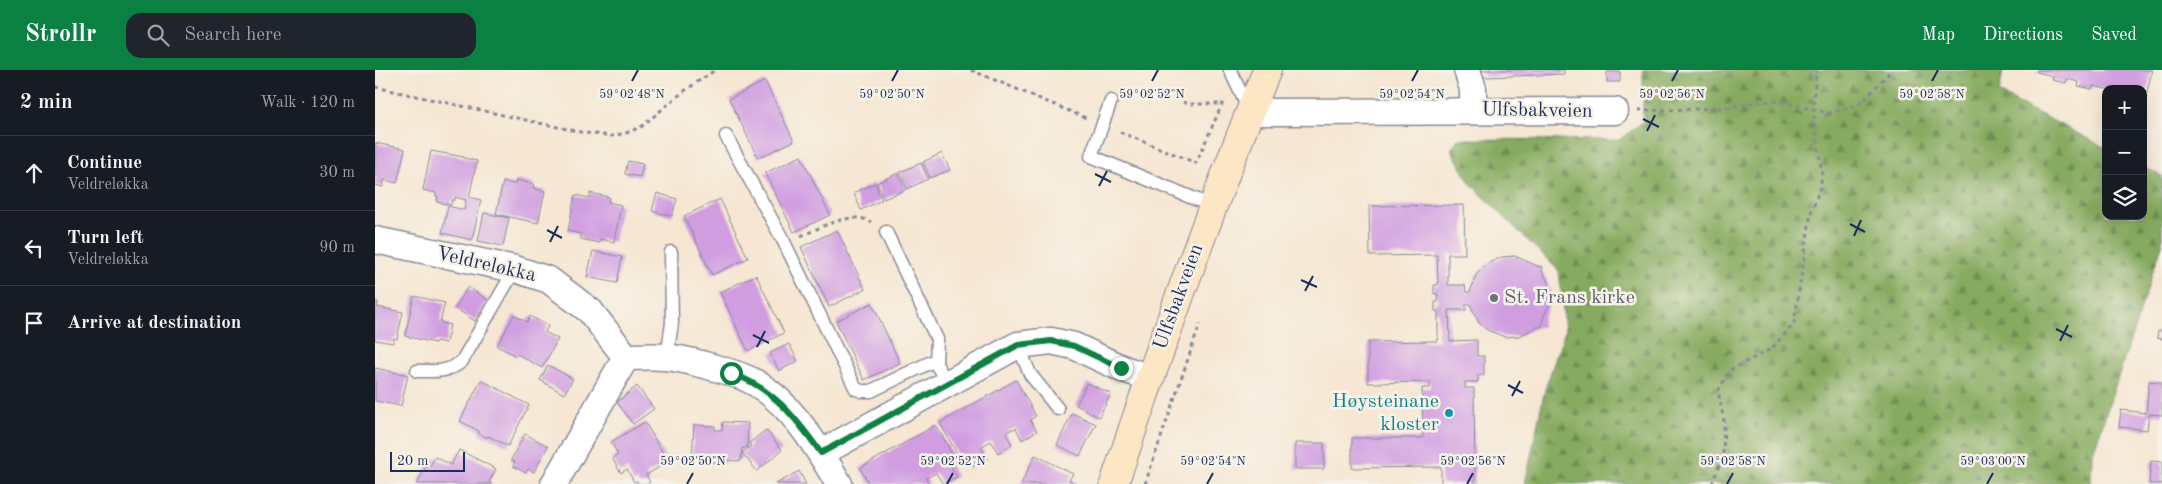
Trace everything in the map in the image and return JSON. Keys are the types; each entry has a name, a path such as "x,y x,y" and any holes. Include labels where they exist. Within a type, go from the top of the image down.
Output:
{"street":[{"name":"Ulfsbakveien","path":"1114,484 1212,206 1267,70"},
{"path":"1467,70 1473,89 1473,110"},
{"name":"Ulfsbakveien","path":"1249,112 1615,111"},
{"name":"Veldreløkka","path":"375,240 515,269 549,280 590,311 626,357"},
{"path":"821,453 942,374 1018,345 1051,341 1074,346 1121,368 1150,378"},
{"path":"554,484 626,357 667,357 751,380 775,398 797,420 821,453 839,484"}],"lane":[{"path":"1230,70 1249,112"},
{"path":"1111,101 1091,156 1212,206"},
{"path":"726,136 784,242 856,388 862,391 871,391 925,364 942,374"},
{"path":"887,232 937,339 942,374"},
{"path":"667,357 673,323 671,252"},
{"path":"417,371 437,372 450,369 461,360 515,269"},
{"path":"1018,345 1030,374 1058,409"}],"path":[{"path":"375,87 585,133 611,136 641,127 683,92 715,70"},
{"path":"1712,484 1723,455 1724,420 1718,391 1730,370 1771,349 1794,324 1811,213 1820,188 1822,174 1813,110 1816,70"},
{"path":"1615,111 1723,108 1756,102 1779,101 1829,113 1853,107 1866,98 1892,70"},
{"path":"1183,102 1189,104 1222,104"},
{"path":"784,242 843,220 864,218 887,232"}],"green space":[{"path":"1643,70 2003,70 1999,93 2102,146 2102,220 2147,220 2147,169 2162,176 2162,245 2092,456 2091,484 1525,484 1545,389 1565,331 1559,271 1470,183 1451,149 1458,139 1619,140 1643,122"}],"building":[{"path":"1482,70 1564,70 1564,74 1487,77 1483,76"},
{"path":"2037,70 2152,70 2147,92 2147,85 2102,85 2102,88 2093,86 2092,89 2078,86 2079,82 2067,79 2066,83 2052,80 2053,76 2037,72"},
{"path":"1607,72 1620,72 1620,82 1607,82"},
{"path":"765,81 794,141 758,158 729,99"},
{"path":"375,143 405,149 397,183 384,180 383,187 375,185"},
{"path":"431,151 477,161 469,197 481,200 472,240 442,233 448,206 464,210 466,200 455,197 451,205 437,202 438,197 436,193 423,190"},
{"path":"942,153 950,170 930,178 923,162"},
{"path":"801,156 830,215 794,232 765,173"},
{"path":"628,161 643,164 640,177 625,174"},
{"path":"921,163 928,179 907,189 900,172"},
{"path":"898,173 905,190 884,199 877,183"},
{"path":"516,180 534,184 533,188 545,191 538,223 496,214 503,182 515,184"},
{"path":"875,183 882,200 861,210 854,193"},
{"path":"590,193 609,197 608,202 621,205 614,242 600,239 599,243 581,239 581,234 568,231 575,195 590,198"},
{"path":"657,193 677,199 672,216 652,211"},
{"path":"720,199 748,258 712,275 684,216"},
{"path":"1464,205 1465,254 1448,254 1448,285 1465,285 1466,292 1470,292 1476,275 1488,263 1502,257 1515,256 1542,267 1551,294 1550,303 1542,321 1542,327 1537,327 1519,336 1505,337 1487,330 1479,323 1470,304 1466,304 1466,310 1449,310 1450,341 1477,340 1477,356 1484,356 1484,375 1478,375 1478,382 1465,382 1465,388 1474,388 1475,484 1441,484 1441,467 1352,468 1352,438 1423,438 1422,388 1430,388 1430,382 1368,383 1368,342 1438,341 1438,311 1435,311 1435,302 1438,302 1437,293 1434,294 1434,285 1438,285 1437,255 1370,256 1369,206"},
{"path":"484,213 509,218 503,246 478,241"},
{"path":"837,230 865,289 829,307 801,247"},
{"path":"593,251 622,257 617,283 587,277"},
{"path":"756,275 784,333 748,351 720,292"},
{"path":"468,287 488,300 475,321 455,308"},
{"path":"414,296 445,303 440,322 450,325 446,343 436,341 435,343 405,336"},
{"path":"375,302 378,302 377,307 403,312 397,339 394,338 393,343 375,340"},
{"path":"872,303 900,363 864,380 836,321"},
{"path":"514,315 527,322 530,316 548,326 545,332 558,339 542,368 517,354 516,356 497,346"},
{"path":"2158,331 2162,331 2162,339 2157,338"},
{"path":"789,344 798,361 779,371 770,353"},
{"path":"548,365 573,379 564,394 540,380"},
{"path":"375,368 408,375 401,406 375,401"},
{"path":"481,380 529,405 508,446 488,436 487,438 478,433 479,431 460,421"},
{"path":"1016,380 1036,416 1030,420 1037,431 1022,440 1016,428 1010,430 1006,433 1012,445 998,453 991,441 981,447 987,459 973,467 967,455 960,459 940,423"},
{"path":"2149,381 2162,382 2162,415 2149,414 2147,430 2119,427 2121,410 2146,413"},
{"path":"1087,383 1111,394 1099,417 1076,405"},
{"path":"637,386 654,409 633,424 617,402"},
{"path":"1072,413 1096,424 1080,456 1057,445"},
{"path":"645,422 668,462 646,475 650,482 639,484 637,481 634,482 627,469 621,473 612,458 618,455 611,442"},
{"path":"723,422 748,423 747,448 742,448 741,461 726,460 726,463 707,462 707,459 692,458 694,425 715,426 715,430 722,430"},
{"path":"936,425 956,461 950,465 957,477 943,484 936,473 926,478 929,484 869,484 860,468"},
{"path":"766,430 782,450 757,471 742,453 751,446 749,443"},
{"path":"525,434 548,446 534,472 528,469 526,473 513,466 515,462 511,460"},
{"path":"1295,443 1324,443 1324,469 1295,469"},
{"path":"459,450 496,469 489,482 492,484 417,484 427,465 430,466 435,457 451,465"},
{"path":"1035,455 1073,474 1069,480 1077,484 1021,484"},
{"path":"2151,461 2162,462 2162,484 2149,484"},
{"path":"799,471 806,484 776,484"}],"place":[{"name":"St. Frans kirke","path":"1494,298"},
{"name":"Høysteinane kloster","path":"1449,413"}],"route":[{"path":"731,373 751,380 775,398 797,420 821,453 1018,345 1051,341 1074,346 1121,368"}]}
